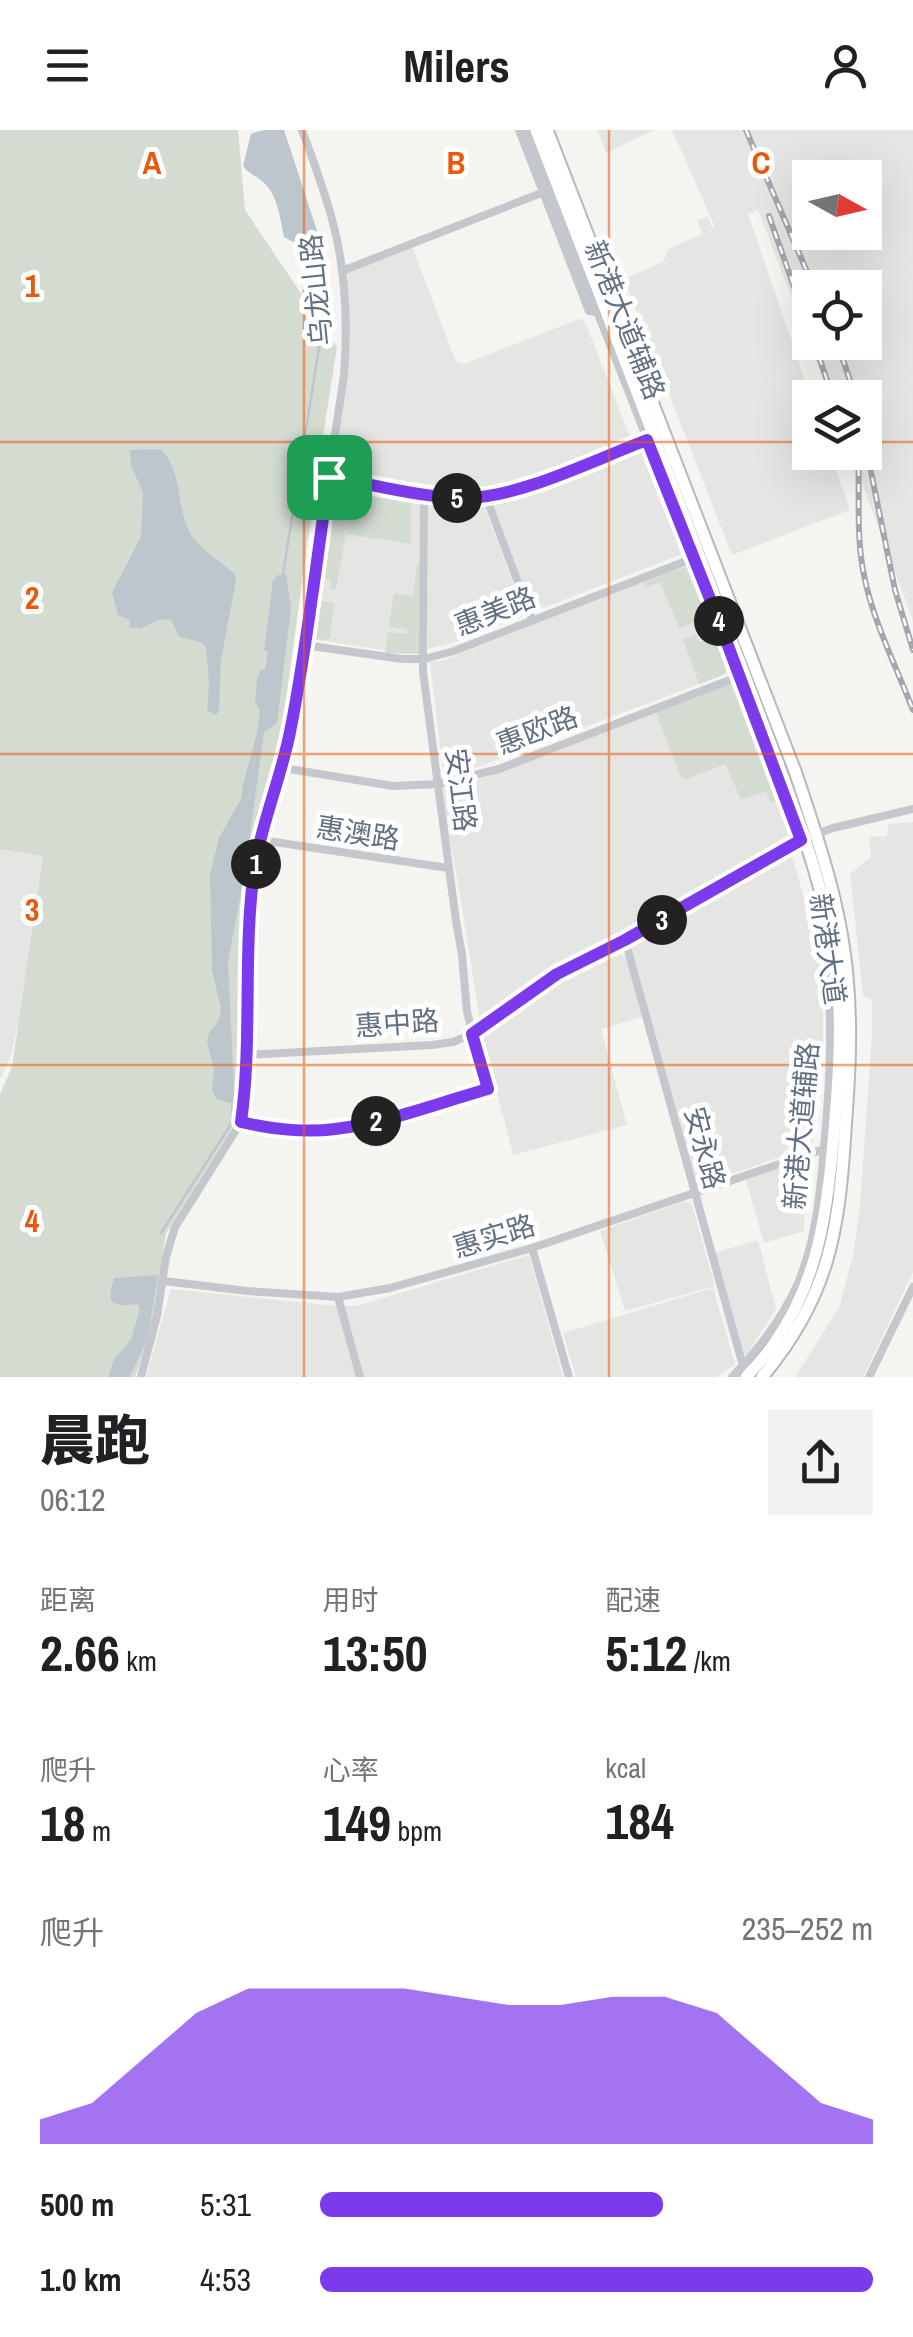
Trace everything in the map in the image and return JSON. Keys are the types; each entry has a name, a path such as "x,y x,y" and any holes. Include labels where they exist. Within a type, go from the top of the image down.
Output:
{"main road":[{"name":"新港大道","path":"536,130 808,838 832,888 850,1019 842,1192 816,1294 795,1334 762,1377"},
{"name":"新港大道","path":"548,130 795,771 836,973 839,1045 829,1188 821,1238 794,1312 774,1344 744,1372"}],"street":[{"name":"乌龙山路","path":"141,1377 174,1227 241,1122 256,864 283,768 344,375 347,338 342,270 332,221 302,130"},
{"path":"342,270 546,191 522,130"},
{"name":"新港大道辅路","path":"546,191 589,311 598,312 740,676 808,838 822,922 830,982 832,1044 816,1219 797,1284 744,1372 732,1377"},
{"path":"329,477 424,494 486,497 523,488 647,440"},
{"name":"安江路","path":"241,1122 333,1130 488,1089 472,1034 424,672 424,494"},
{"path":"486,497 532,620"},
{"name":"惠美路","path":"304,645 385,657 424,658 454,651 694,558"},
{"name":"惠欧路","path":"283,768 393,786 438,784 499,769 740,676"},
{"name":"惠中路","path":"246,1055 453,1042 472,1034 557,974 808,838 913,809"},
{"name":"惠澳路","path":"262,840 448,868"},
{"name":"安永路","path":"625,940 744,1372"},
{"name":"惠实路","path":"164,1281 338,1297 426,1279 532,1248 824,1149"},
{"path":"532,1248 569,1377"},
{"path":"869,1377 913,1288"},
{"path":"338,1297 360,1377"}],"shaded area":[{"path":"0,130 238,130 245,210 337,347 277,766 251,864 241,960 239,1117 166,1233 150,1337 135,1377 0,1377 0,1094 12,1067 43,856 0,849"},
{"path":"284,130 322,254 284,237 272,193 243,166 251,134"},
{"path":"597,130 655,130 606,153"},
{"path":"672,130 913,130 913,621 857,470 882,470 882,380 823,380 816,360 882,360 882,270 792,270 792,298 758,210 748,214 792,342 792,360 798,360 805,380 792,380 792,470 836,470 850,510 732,555 624,279 663,262 668,249 702,234 697,220 708,216 712,228 715,227"},
{"path":"412,246 456,362 464,364 582,318 631,439 520,483 497,488 453,488 332,470 350,347 346,274"},
{"path":"642,449 682,554 533,612 493,506"},
{"path":"130,450 162,450 173,469 189,531 235,574 216,715 207,710 206,646 179,637 171,620 159,620 141,629 129,627 130,620 118,615 112,593 141,536 143,493 131,465"},
{"path":"335,481 376,487 372,497 411,503 411,544 346,534 336,589 330,590 331,579 320,577"},
{"path":"338,483 421,496 420,653 317,640 311,635 331,486"},
{"path":"428,495 477,499 483,503 524,612 523,616 462,640 428,649"},
{"path":"417,564 423,564 420,654 385,653 388,632 407,634 407,629 389,625 394,593 413,596"},
{"path":"690,564 732,661 726,674 462,773 450,776 443,771 430,662 445,660"},
{"path":"690,566 711,614 679,628 660,582 646,587 644,583"},
{"path":"286,574 291,608 277,723 264,732 228,961 234,1088 239,1101 235,1114 231,1103 216,1099 212,1090 214,1072 207,1041 221,1009 212,970 210,874 219,838 242,797 257,733 257,679 265,670 268,652 264,650 273,580"},
{"path":"316,600 334,605 327,640 312,634"},
{"path":"695,634 699,642 715,638 727,669 723,675 699,684 683,639"},
{"path":"734,682 741,686 792,818 791,834 785,844 745,862 584,954 480,1020 443,786 487,777"},
{"path":"730,683 740,688 782,799 771,803 766,791 741,799 725,764 686,779 680,776 656,712"},
{"path":"913,822 913,1272 863,1377 795,1377 839,1308 854,1251 860,1205 872,999 863,996 850,874 871,857 869,837 887,836 888,824"},
{"path":"0,841 47,849 26,986 11,1057 0,1079"},
{"path":"792,856 819,949 823,987 823,1057 816,1063 812,1146 694,1187 629,948 634,941 757,871"},
{"path":"617,953 626,957 642,1017 601,1029 627,1125 513,1155 483,1038 534,997"},
{"path":"807,1159 804,1231 764,1243 746,1180"},
{"path":"685,1201 692,1205 715,1286 625,1311 600,1231"},
{"path":"758,1240 776,1309 747,1354 741,1355 713,1253"},
{"path":"529,1255 563,1377 146,1377 171,1289 356,1306"},
{"path":"158,1275 148,1337 130,1377 108,1377 114,1359 131,1340 140,1309 138,1304 113,1302 114,1278"},
{"path":"713,1288 735,1364 717,1377 576,1377 563,1333"}],"waterway":[{"path":"283,574 329,285 322,254"},
{"path":"161,1233 235,1114"}],"railway":[{"path":"746,130 806,270"},
{"path":"769,216 792,281"},
{"path":"820,360 827,380"},
{"path":"843,360 850,380"},
{"path":"858,470 860,541 867,588 913,710"},
{"path":"871,470 895,590 913,650"}],"route":[{"path":"647,440 801,840 557,974 472,1034 488,1089 363,1125 316,1130 241,1122 256,864 291,726 329,477 424,494 486,497 523,488 647,440"}]}
